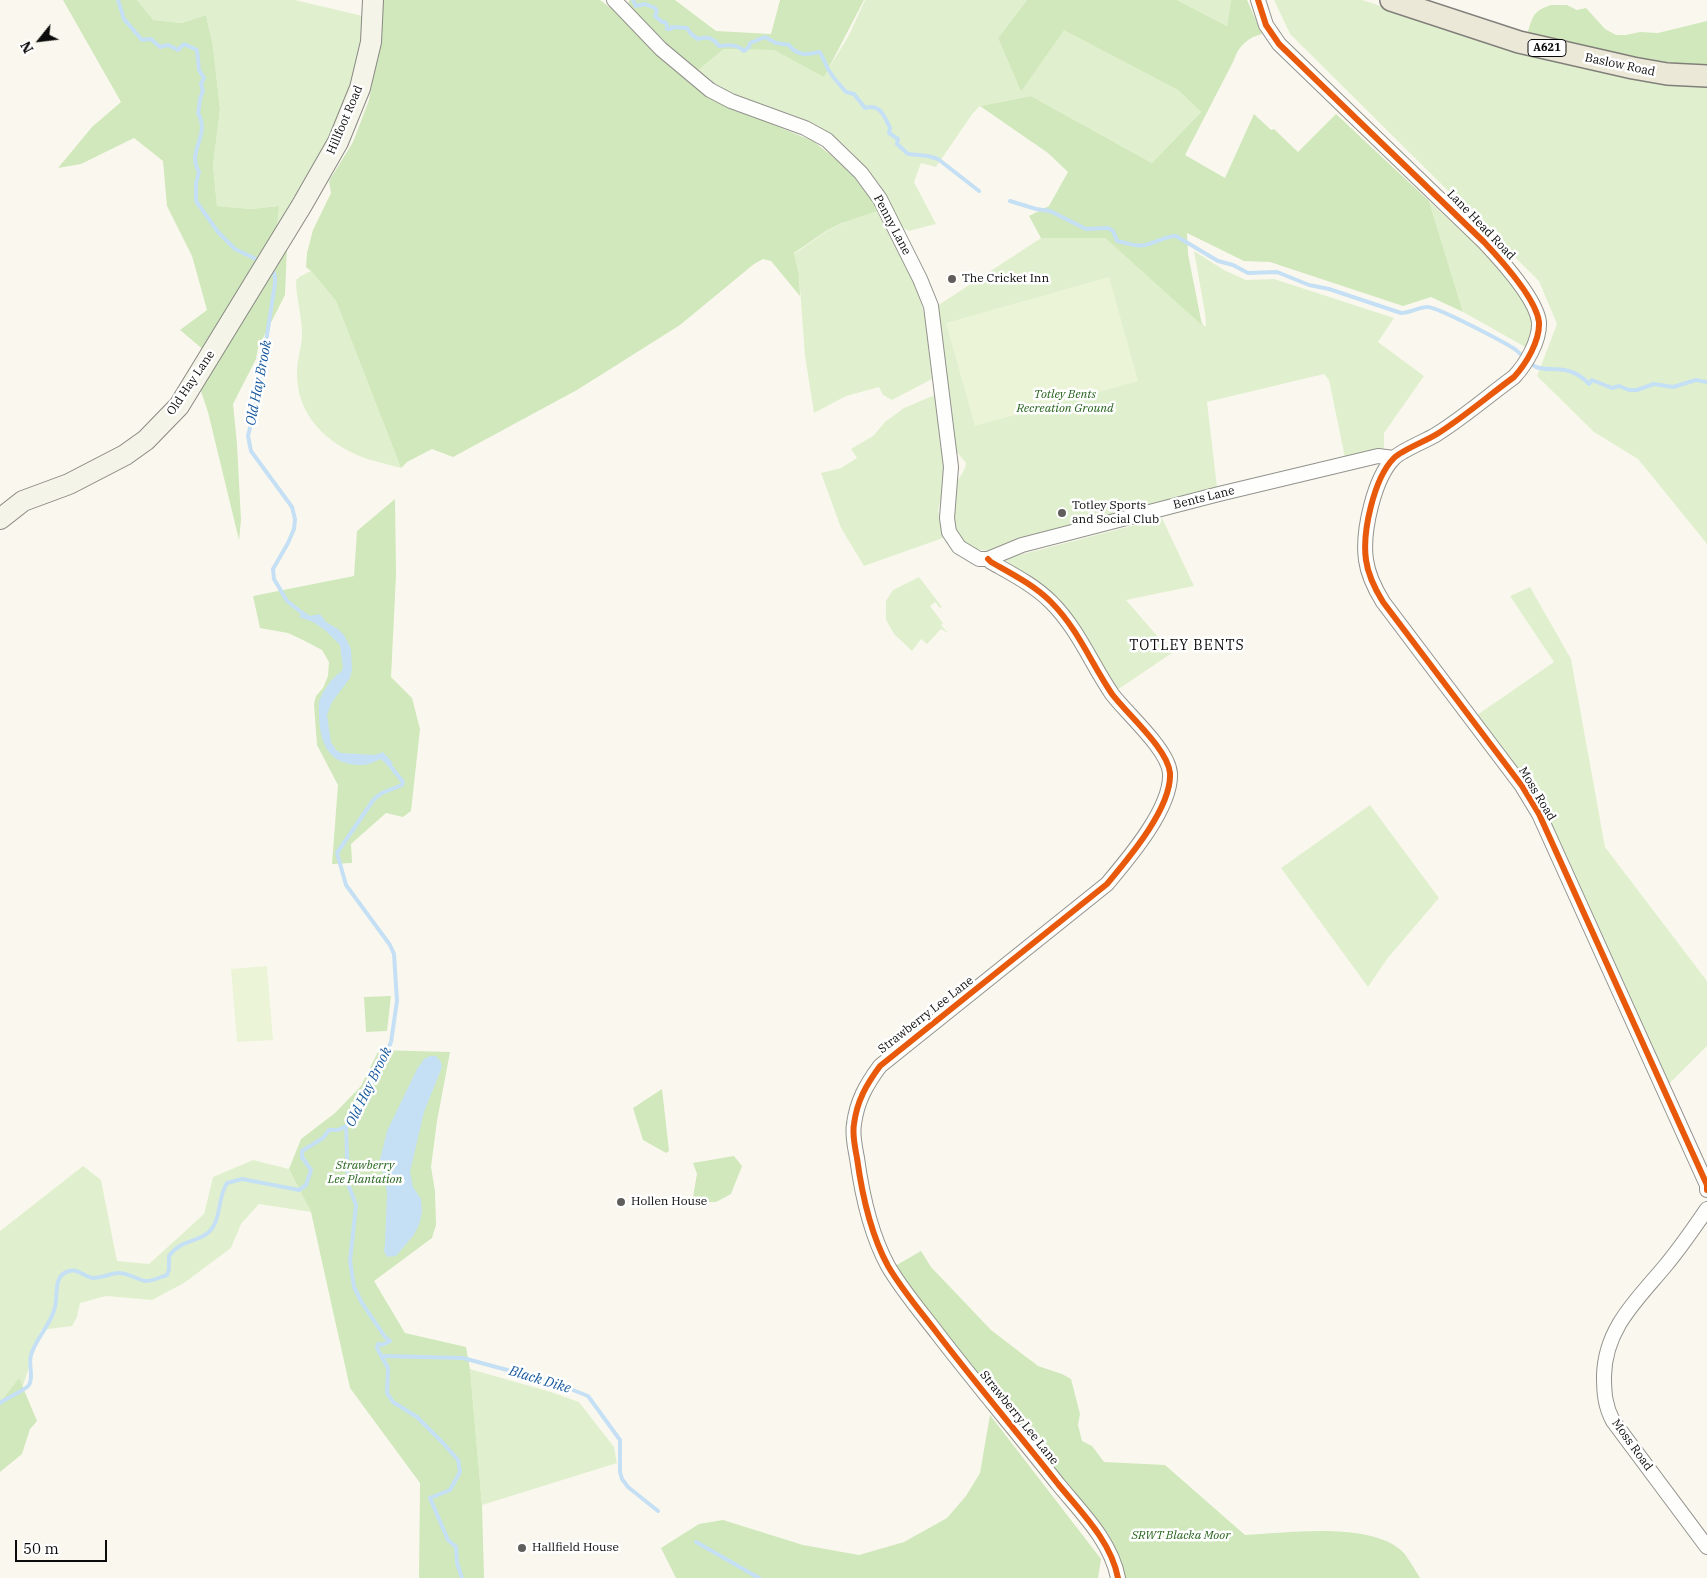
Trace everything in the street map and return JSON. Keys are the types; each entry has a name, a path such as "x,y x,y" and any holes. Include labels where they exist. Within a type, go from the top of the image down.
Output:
{"main road":[{"name":"Baslow Road","path":"1391,0 1519,42 1632,68 1667,74 1707,76"}],"street":[{"name":"Hillfoot Road","path":"302,205 338,142 360,88 371,42 373,0"},
{"name":"Penny Lane","path":"614,0 661,49 710,90 720,96 805,128 831,144 861,173 880,199 920,279 931,306 951,467 947,518 949,532 959,547 978,559 988,559"},
{"name":"Lane Head Road","path":"1258,0 1266,25 1279,44 1484,242 1515,277 1531,302 1539,321 1538,336 1526,360 1514,377 1438,434 1394,458"},
{"name":"Old Hay Lane","path":"0,519 23,501 69,484 125,455 155,431 179,406 302,205"},
{"name":"Bents Lane","path":"988,559 1022,545 1219,494 1378,456 1394,458"},
{"name":"Moss Road","path":"1394,458 1376,491 1369,517 1365,545 1366,560 1374,585 1383,602 1522,786 1539,814 1670,1102 1707,1185 1707,1190"},
{"name":"Strawberry Lee Lane","path":"988,559 1029,584 1051,602 1065,617 1080,638 1112,694 1156,745 1170,772 1169,782 1159,813 1128,859 1107,884 880,1066 862,1092 854,1124 854,1138 861,1187 869,1219 888,1266 906,1293 975,1382 1104,1542 1116,1567 1118,1578"},
{"name":"Moss Road","path":"1707,1209 1686,1241 1621,1318 1606,1355 1604,1392 1608,1412 1613,1421 1707,1546"}],"green space":[{"path":"63,0 137,0 153,20 182,23 206,15 213,46 220,109 213,165 217,206 251,209 279,206 276,233 205,351 180,330 207,310 192,256 167,206 163,161 134,138 81,164 58,168 92,127 121,102"},
{"path":"137,0 295,0 367,17 351,93 320,157 276,233 278,206 251,209 217,206 213,165 220,109 213,46 206,15 182,23 152,20"},
{"path":"381,0 600,0 612,9 663,61 718,102 813,141 842,164 855,178 878,211 842,223 826,231 794,253 799,275 800,296 771,261 763,259 754,264 680,325 577,390 453,457 432,449 407,462 401,468 336,301 306,267 307,253 313,230 331,193 329,181 353,142 369,100 379,45"},
{"path":"629,0 675,0 716,31 771,34 780,0 864,0 824,77 774,50 724,49 696,72 628,6"},
{"path":"865,0 1027,0 998,38 1021,92 1064,29 1178,90 1201,112 1152,163 1031,96 980,106 973,113 936,167 921,163 914,182 936,224 909,231 903,228 875,181 839,140 808,121 721,90 696,72 724,49 774,50 824,76 849,35"},
{"path":"1027,0 1177,0 1227,26 1231,0 1247,0 1262,34 1248,40 1238,50 1185,155 1225,178 1254,114 1271,130 1274,129 1298,152 1336,114 1429,201 1463,312 1431,297 1403,306 1270,262 1244,261 1187,233 1188,254 1202,325 1105,238 1041,238 1029,216 1049,206 1068,172 1048,153 980,106 1031,96 1152,163 1201,112 1178,90 1064,30 1021,92 998,38"},
{"path":"1177,0 1231,0 1227,26"},
{"path":"1274,0 1362,0 1501,44 1707,82 1707,544 1638,459 1594,432 1537,376 1557,324 1539,281 1290,34"},
{"path":"1567,5 1577,10 1586,8 1605,29 1616,35 1640,32 1658,33 1707,21 1707,66 1669,66 1526,38 1531,21 1536,13 1544,7"},
{"path":"1429,201 1486,254 1524,300 1530,313 1531,322 1527,348 1463,312"},
{"path":"878,211 892,241 914,279 925,317 932,379 892,400 883,395 879,387 846,396 814,413 805,356 799,275 794,254 827,231 845,222"},
{"name":"Totley Bents Recreation Ground","path":"1041,238 1105,238 1206,327 1194,251 1224,270 1246,280 1274,279 1394,318 1378,342 1424,376 1384,433 1384,452 1345,458 1329,380 1324,374 1207,402 1216,489 993,550 981,550 963,540 954,521 952,510 955,487 966,463 957,452 955,444 937,306"},
{"path":"287,247 285,295 258,348 256,359 233,404 241,520 239,540 208,412 198,382"},
{"path":"311,271 336,301 401,468 367,459 339,446 317,427 308,415 302,402 298,388 297,372 302,334 296,280"},
{"path":"1109,277 1138,381 975,426 946,323"},
{"path":"935,395 945,468 943,490 938,510 943,538 864,566 841,528 821,473 841,468 857,458 851,449 873,436 885,422 904,408"},
{"path":"395,499 396,575 391,677 412,698 420,729 411,811 403,817 386,813 351,844 352,863 332,864 338,785 317,745 314,704 316,696 323,688 328,676 329,662 322,650 303,640 288,633 260,628 253,596 354,576 357,531"},
{"path":"1162,518 1194,586 1126,600 1172,653 1117,690 1059,598 1004,559"},
{"path":"919,577 942,607 940,608 935,602 930,606 948,633 941,629 927,644 921,639 912,651 894,634 886,620 886,601 893,590"},
{"path":"1530,587 1571,659 1605,847 1707,981 1707,1046 1669,1084 1579,887 1477,715 1554,662 1510,596"},
{"path":"1370,805 1439,898 1387,959 1368,987 1281,868"},
{"path":"267,966 273,1040 237,1042 231,969"},
{"path":"391,996 387,1031 366,1032 364,997"},
{"name":"Strawberry Lee Plantation","path":"379,1050 450,1052 437,1121 431,1167 435,1191 436,1225 432,1238 374,1281 405,1333 466,1347 470,1369 482,1505 484,1578 419,1578 420,1483 350,1388 311,1212 289,1169 301,1139 335,1113 361,1086"},
{"path":"662,1089 669,1151 666,1153 643,1140 633,1108"},
{"path":"734,1156 742,1166 731,1194 716,1202 692,1203 697,1174 693,1163"},
{"path":"253,1160 289,1169 311,1212 259,1204 241,1224 231,1248 184,1283 152,1300 106,1296 80,1303 77,1317 72,1326 41,1330 22,1389 19,1378 0,1402 0,1231 83,1166 101,1180 117,1261 149,1264 204,1214 213,1177"},
{"name":"SRWT Blacka Moor","path":"921,1251 931,1267 991,1330 1038,1366 1071,1379 1080,1414 1078,1425 1082,1441 1092,1446 1104,1462 1165,1465 1245,1535 1305,1531 1350,1532 1389,1542 1403,1552 1420,1578 1125,1578 1122,1564 1116,1551 1101,1526 919,1301 895,1266"},
{"path":"470,1369 579,1402 614,1447 617,1463 482,1505"},
{"path":"19,1378 37,1421 30,1429 22,1454 0,1472 0,1402"},
{"path":"990,1415 1101,1559 1098,1578 676,1578 661,1548 699,1524 723,1520 803,1545 859,1555 904,1542 947,1518 966,1496 980,1473"}],"water":[{"path":"303,611 310,616 320,614 326,622 344,635 351,649 352,670 350,678 332,702 327,715 331,742 336,750 341,753 375,755 383,752 393,763 389,767 381,759 365,765 350,764 339,760 326,747 320,726 319,702 328,685 341,672 343,667 340,645 325,630 313,622 299,617"},
{"path":"436,1056 441,1062 442,1067 424,1112 410,1172 413,1187 421,1199 422,1212 419,1225 413,1236 396,1256 387,1257 384,1251 387,1192 380,1160 387,1131 417,1069 424,1059"}],"waterway":[{"name":"Old Hay Brook","path":"118,0 124,19 142,40 151,39 160,47 168,45 178,50 184,44 197,50 199,70 204,78 201,84 203,91 198,113 202,129 195,157 199,172 196,183 196,201 218,232 235,249 260,261"},
{"path":"633,0 636,6 645,4 655,8 657,11 655,16 662,22 665,22 667,29 672,27 687,28 698,39 710,38 719,46 735,46 744,51 749,47 750,43 765,37 776,43 789,45 799,53 819,52 834,78 846,92 854,94 865,108 874,107 881,112 890,128 889,133 898,139 897,144 908,154 938,159 979,191"},
{"path":"1010,201 1050,211 1086,229 1108,228 1113,231 1117,241 1137,246 1176,236 1218,261 1233,265 1248,273 1277,272 1309,285 1329,289 1401,313 1424,307 1433,308 1510,346 1536,367 1572,372 1589,384 1592,380 1612,388 1619,386 1629,390 1637,390 1654,384 1673,387 1696,380 1707,382"},
{"name":"Old Hay Brook","path":"272,269 275,283 266,342 266,362 248,436 251,451 292,507 295,519 294,529 273,569 274,579 287,601 306,616"},
{"name":"Old Hay Brook","path":"388,763 403,782 402,785 382,793 374,799 337,853 346,885 390,945 394,954 397,1001 391,1042 381,1066 352,1119 346,1126 348,1184 356,1205 350,1261 354,1287 362,1303 385,1337 390,1341 382,1345 378,1344 377,1348 388,1368 387,1393 393,1402 417,1417 458,1460 460,1472 450,1490 430,1498 448,1540 456,1547 457,1563 462,1578"},
{"path":"0,1403 29,1385 31,1378 31,1355 53,1314 58,1281 64,1273 72,1270 93,1278 122,1273 147,1281 167,1275 169,1256 179,1247 199,1238 213,1227 227,1183 242,1179 299,1190 306,1185 311,1170 302,1157 302,1151 323,1138 329,1130 338,1130 346,1126"},
{"name":"Black Dike","path":"381,1356 463,1358 555,1383 588,1396 620,1440 620,1472 622,1479 628,1487 658,1511"},
{"name":"Black Dike","path":"696,1542 759,1578"}],"cycle path":[{"path":"1258,0 1266,25 1279,44 1484,242 1517,280 1532,302 1536,312 1539,329 1535,344 1523,366 1514,377 1447,427 1398,455 1387,467 1375,492 1371,506 1365,548 1367,566 1372,582 1383,602 1522,786 1539,814 1707,1185 1707,1190"},
{"path":"988,559 1037,590 1061,612 1112,694 1162,753 1170,773 1169,787 1164,802 1147,832 1107,884 880,1066 866,1087 860,1101 855,1116 854,1141 861,1186 868,1214 876,1240 893,1275 952,1352 1094,1528 1109,1552 1118,1578"}],"place":[{"name":"The Cricket Inn","path":"952,279"},
{"name":"Totley Sports and Social Club","path":"1062,513"},
{"name":"Hollen House","path":"621,1202"},
{"name":"Hallfield House","path":"522,1548"}],"district":[{"name":"TOTLEY BENTS","path":"1187,646"}]}
